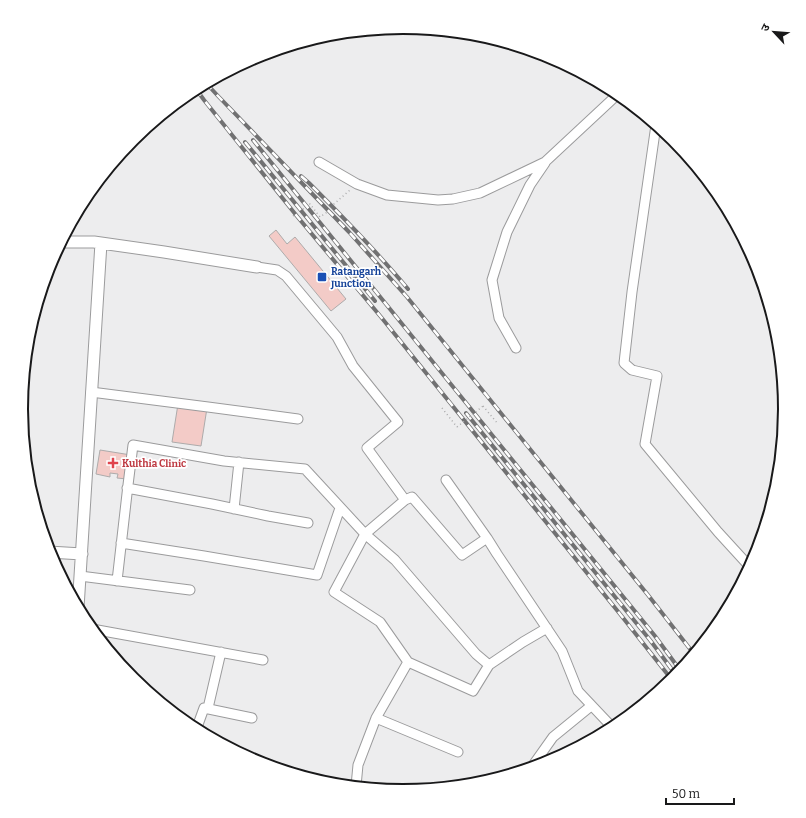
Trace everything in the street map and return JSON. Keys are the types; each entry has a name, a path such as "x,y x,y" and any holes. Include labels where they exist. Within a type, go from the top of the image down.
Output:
{"street":[{"path":"516,348 499,318 492,280 507,232 530,186 545,162 613,99"},
{"path":"655,132 632,292 624,363 632,370 657,376 645,444 718,532 745,562"},
{"path":"319,162 357,184 387,195 438,200 453,199 480,193 545,162"},
{"path":"68,242 94,242 164,252 277,270 286,276 337,337 353,366 398,422 367,448 405,500"},
{"path":"79,597 101,243"},
{"path":"91,392 208,406 298,419"},
{"path":"117,581 133,445 224,461 305,469 364,534 395,560 476,654 489,665"},
{"path":"234,509 239,462"},
{"path":"446,480 488,538 497,554 562,651 578,691 608,723"},
{"path":"127,488 308,523"},
{"path":"488,538 462,555 412,497 405,500 364,534 334,592 380,622 408,662 473,691 489,665 547,628"},
{"path":"121,543 317,575 340,508"},
{"path":"57,552 82,554"},
{"path":"80,576 190,590"},
{"path":"100,631 262,660"},
{"path":"208,708 221,652"},
{"path":"356,781 358,765 376,718 408,662"},
{"path":"538,759 553,737 592,706"},
{"path":"198,723 204,708 252,718"},
{"path":"376,718 458,752"}],"path":[{"path":"293,216 310,204 320,217 357,184"},
{"path":"442,408 457,427 483,406 498,424"}],"building":[{"path":"276,230 287,244 295,237 346,299 331,311 269,236"},
{"path":"178,404 207,408 201,446 172,442"},
{"path":"100,450 131,455 127,479 117,478 118,474 110,473 110,477 96,474"}],"railway":[{"path":"210,88 349,232 407,297 690,649"},
{"path":"200,94 296,215 381,317 668,674"},
{"path":"253,140 655,636 676,665"},
{"path":"245,142 375,301"},
{"path":"301,176 360,235 408,289"},
{"path":"466,413 650,640 672,670"}],"place":[{"name":"Ratangarh Junction","path":"322,277"},
{"name":"Kulthia Clinic","path":"113,463"}]}
